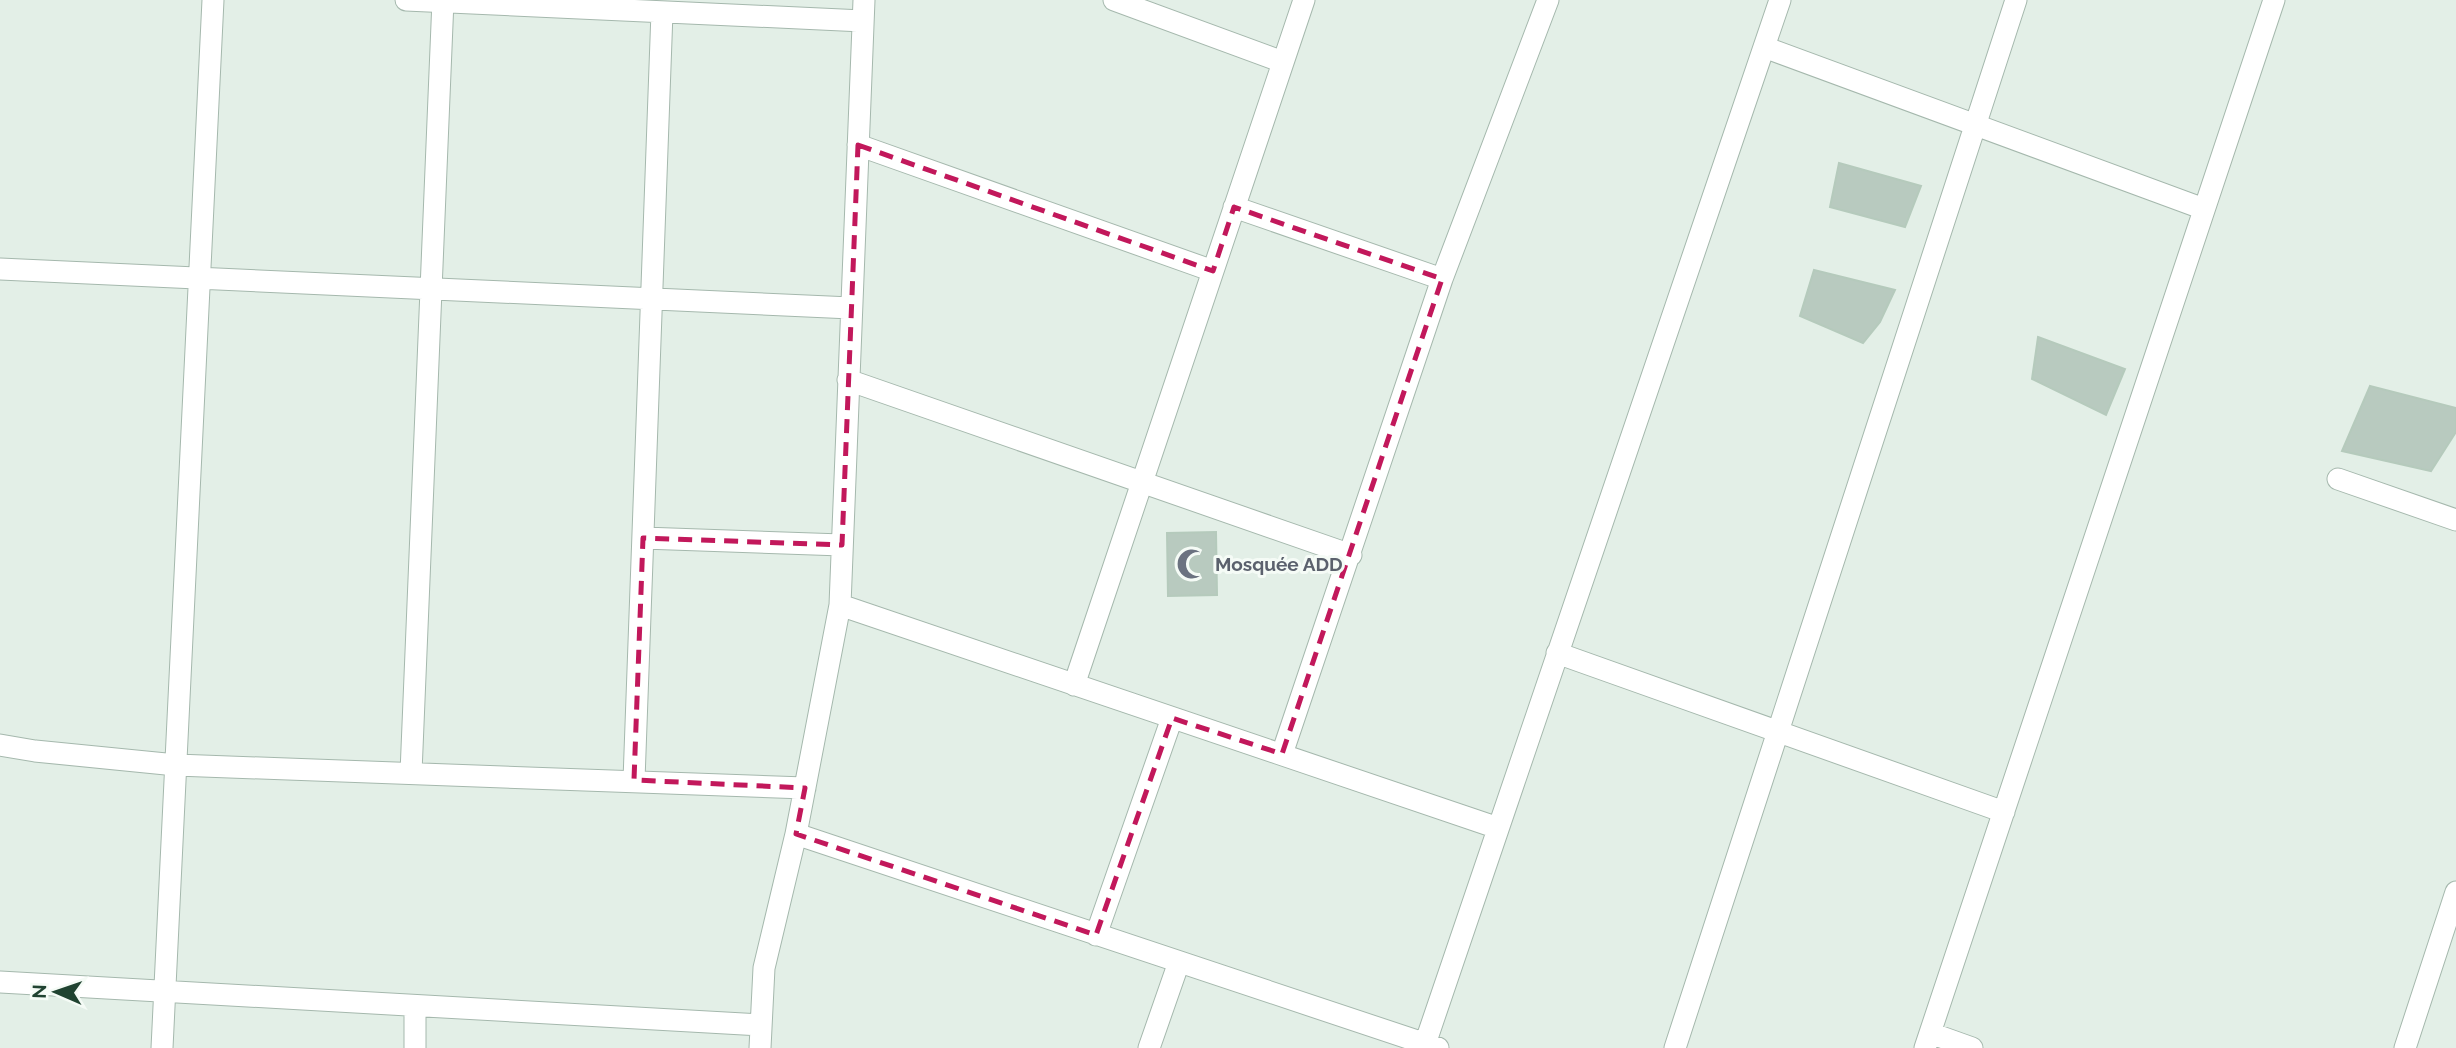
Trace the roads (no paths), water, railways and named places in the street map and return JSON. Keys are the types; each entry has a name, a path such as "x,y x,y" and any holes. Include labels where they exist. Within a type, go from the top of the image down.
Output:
{"street":[{"path":"162,1048 213,0"},
{"path":"406,0 662,12 863,11 840,605 796,834 764,968 760,1048"},
{"path":"1114,0 1283,62"},
{"path":"1074,685 1304,0"},
{"path":"1282,754 1442,279 1548,0"},
{"path":"796,834 1431,1046 1498,828 1780,0"},
{"path":"1675,1048 2016,0"},
{"path":"1972,1048 1928,1041 2274,0"},
{"path":"411,773 443,1"},
{"path":"634,780 662,12"},
{"path":"1764,47 2204,209"},
{"path":"858,145 1213,271"},
{"path":"1234,207 1442,279"},
{"path":"0,269 851,308"},
{"path":"848,380 1351,555"},
{"path":"2338,479 2456,520"},
{"path":"643,538 842,545"},
{"path":"840,605 1498,828"},
{"path":"1558,653 2004,812"},
{"path":"1096,934 1172,718"},
{"path":"0,745 176,765 805,788"},
{"path":"2405,1048 2456,892"},
{"path":"1149,1048 1179,962"},
{"path":"0,982 761,1025"},
{"path":"415,1006 415,1048"}],"place":[{"name":"Mosquée ADD","path":"1192,564"}]}
